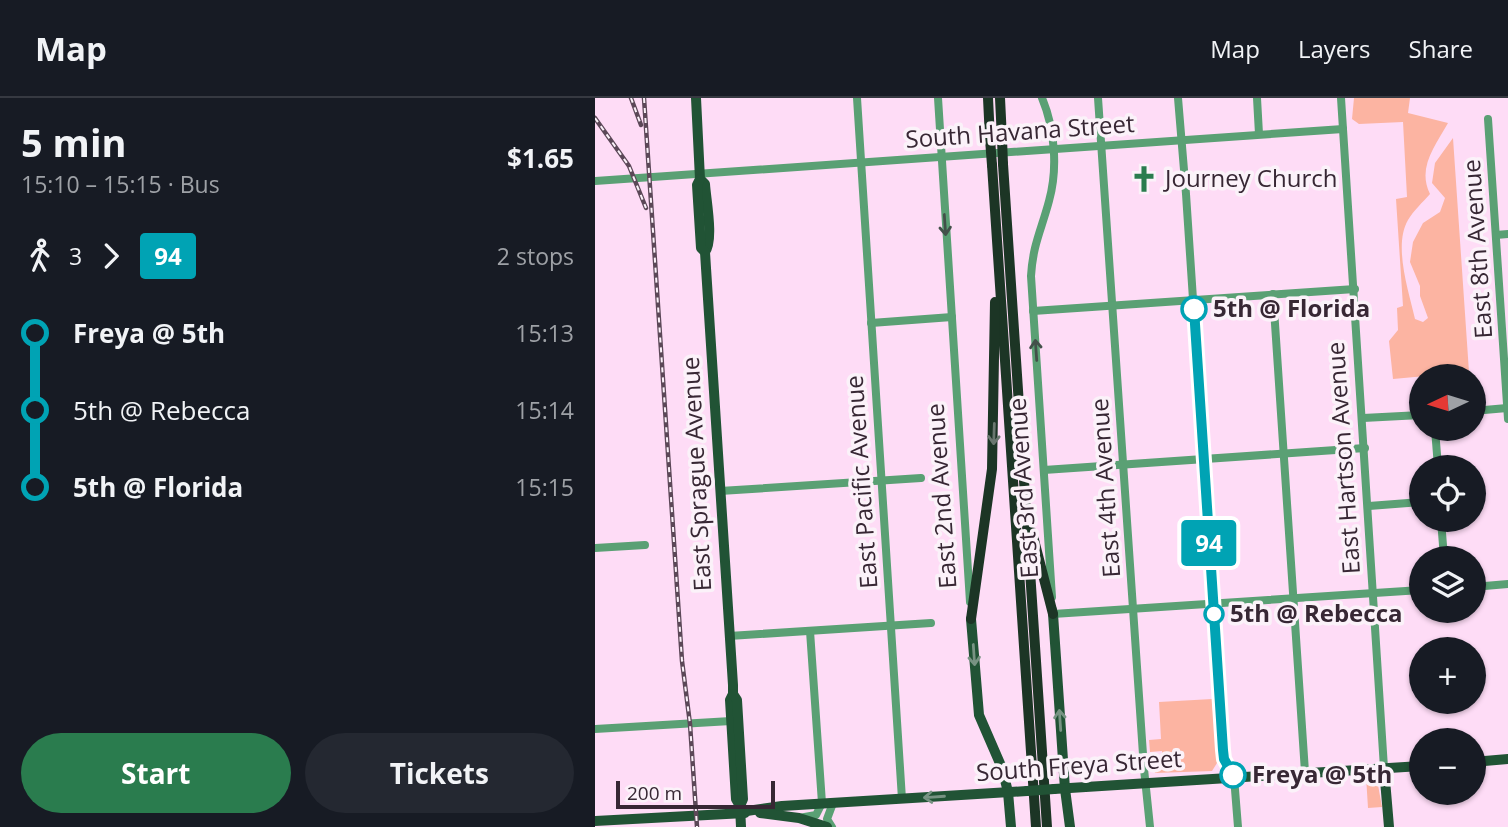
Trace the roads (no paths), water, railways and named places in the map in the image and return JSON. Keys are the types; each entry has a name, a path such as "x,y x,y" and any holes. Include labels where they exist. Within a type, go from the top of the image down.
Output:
{"highway":[{"path":"988,98 996,139 1047,827"},
{"path":"996,139 1000,98"},
{"path":"971,619 992,468 995,396 994,194 998,165"},
{"path":"994,194 1036,827"},
{"path":"1025,506 1053,614"}],"main road":[{"name":"East Sprague Avenue","path":"696,98 700,176 705,184 709,247 705,253 733,694 737,700 743,799 740,809"},
{"name":"East 3rd Avenue","path":"1053,614 1059,789 1070,827"},
{"name":"East 2nd Avenue","path":"971,619 979,715 1000,762 1008,792 1011,827"},
{"name":"East Sprague Avenue","path":"733,694 730,700 731,722 736,799 740,809 741,827"},
{"path":"1486,761 1508,759"},
{"name":"South Freya Street","path":"740,809 1409,766"},
{"name":"East Hartson Avenue","path":"1384,768 1389,827"},
{"path":"1355,770 1375,776 1382,783 1386,795"},
{"path":"595,821 656,822 740,809 799,818 830,827"}],"street":[{"path":"857,98 861,163"},
{"path":"938,98 941,157"},
{"path":"1042,98 1051,125 1053,149"},
{"name":"East 4th Avenue","path":"1098,98 1143,768 1147,782 1150,827"},
{"path":"1178,98 1224,759 1234,777 1238,827"},
{"path":"1257,98 1259,134"},
{"path":"1341,98 1343,129"},
{"name":"East 8th Avenue","path":"1488,119 1508,419"},
{"name":"South Havana Street","path":"595,181 700,176 1343,129"},
{"name":"East Hartson Avenue","path":"1343,129 1384,768"},
{"name":"East 3rd Avenue","path":"1053,149 1052,190 1032,254 1033,311 1053,614"},
{"name":"East 2nd Avenue","path":"941,157 971,619"},
{"name":"East Pacific Avenue","path":"861,163 902,799"},
{"path":"1496,235 1508,234"},
{"path":"1033,311 1355,289"},
{"path":"1273,294 1305,772"},
{"path":"871,323 951,317"},
{"path":"1486,410 1507,408"},
{"path":"1363,418 1409,416"},
{"path":"1044,470 1365,448"},
{"path":"720,491 921,478"},
{"path":"1369,506 1409,503"},
{"path":"595,548 645,544"},
{"path":"1486,586 1508,584"},
{"path":"1053,614 1409,591"},
{"path":"729,636 931,622"},
{"path":"810,631 828,803 827,819 830,827"},
{"path":"595,729 731,722"},
{"path":"799,818 815,815 828,803"}],"railway":[{"path":"631,98 641,125"},
{"path":"644,98 682,661 690,724 697,827"},
{"path":"595,118 629,166 646,208"}],"place":[{"name":"Journey Church","path":"1144,179"},
{"name":"5th @ Florida","path":"1194,309"},
{"name":"5th @ Rebecca","path":"1214,614"},
{"name":"Freya @ 5th","path":"1233,775"}]}
